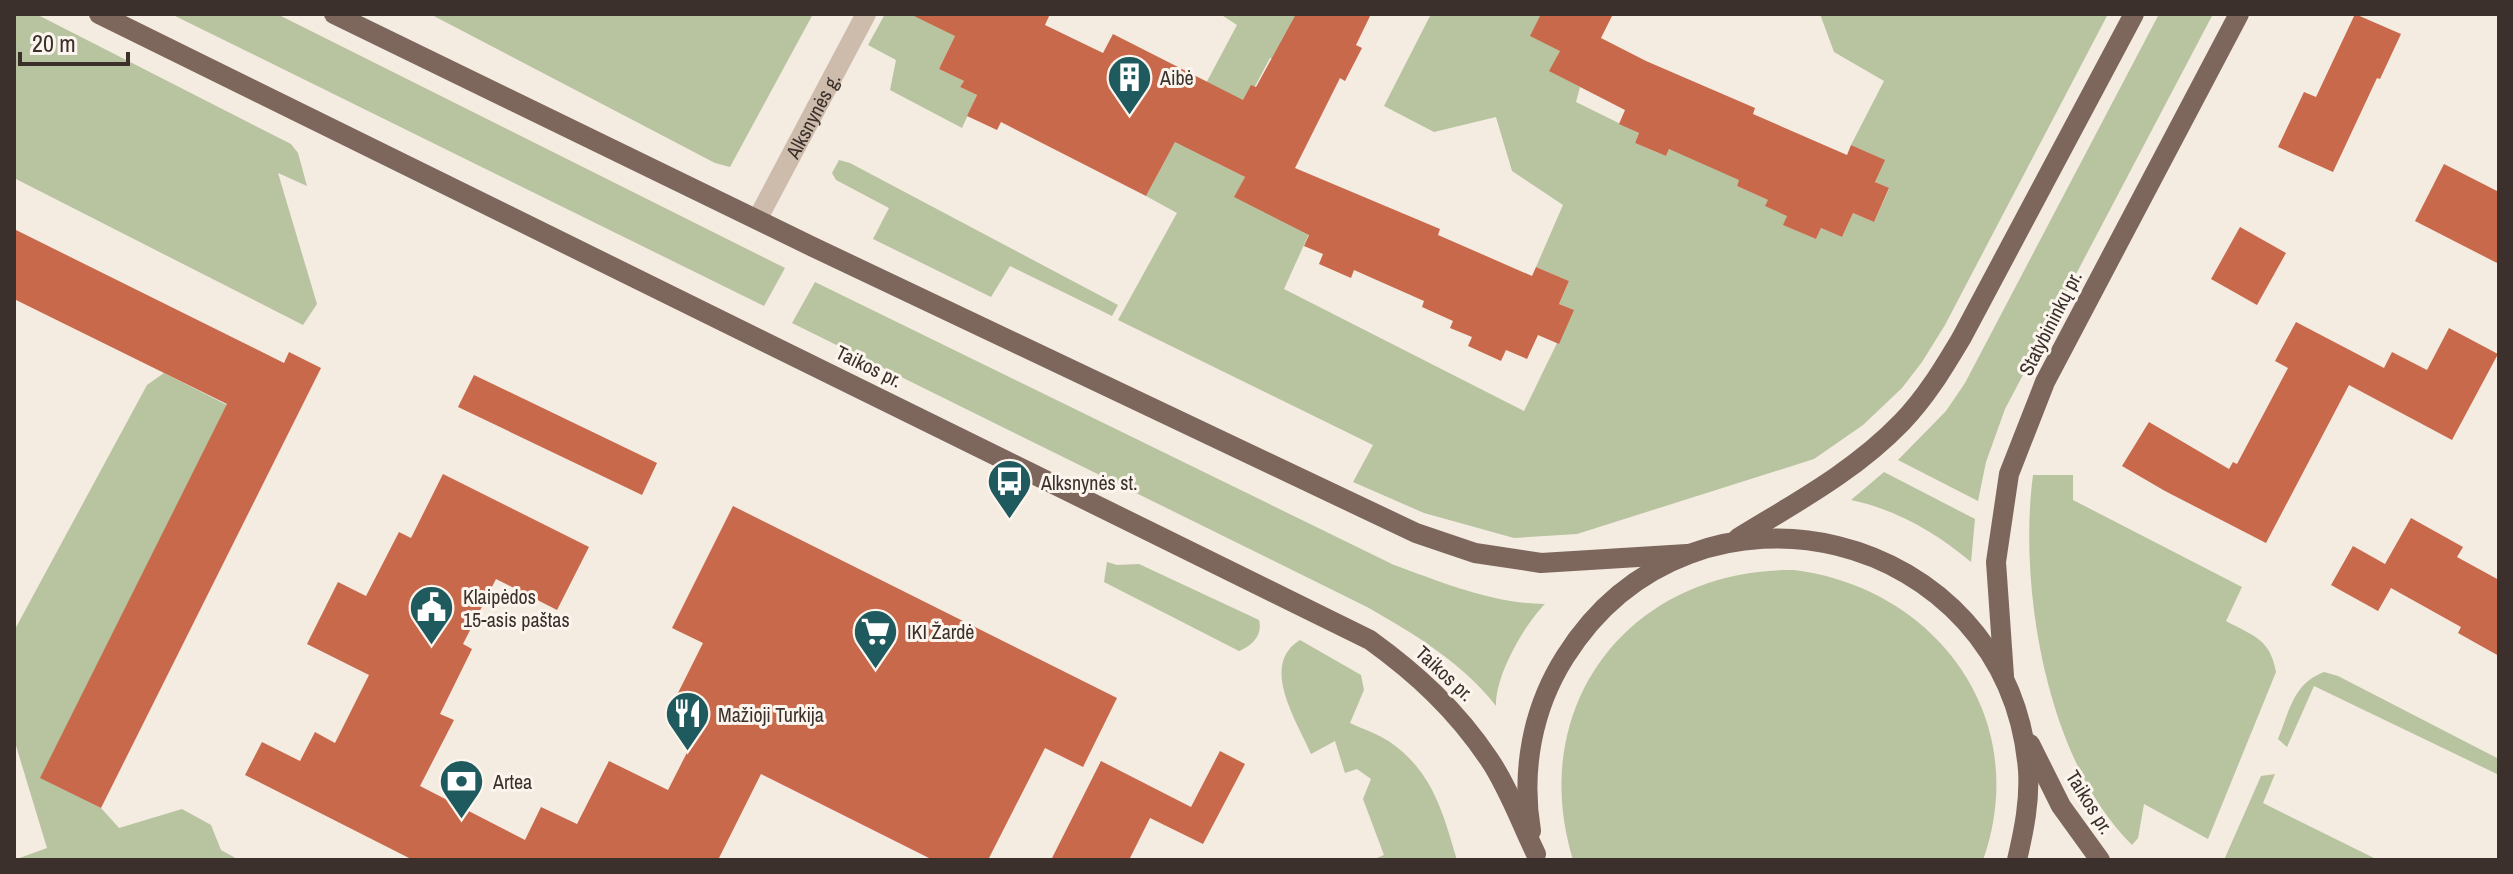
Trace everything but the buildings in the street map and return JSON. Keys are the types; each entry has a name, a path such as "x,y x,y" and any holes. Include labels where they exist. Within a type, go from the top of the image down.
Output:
{"main road":[{"name":"Taikos pr.","path":"99,14 1370,640 1412,671 1451,707 1490,761 1537,857"},
{"path":"334,14 1416,533 1475,553 1541,563 1687,554"},
{"path":"1733,541 1831,481 1867,455 1903,421 1934,383 1962,337 2134,14"},
{"name":"Statybininkų pr.","path":"2004,680 1996,562 2009,474 2045,382 2239,14"},
{"path":"1537,857 1527,809 1528,763 1537,718 1553,675 1578,636 1609,602 1646,575 1687,554 1733,541 1780,537 1827,542 1885,562 1913,577 1950,605 1981,640 2004,680 2021,724 2028,771 2027,818 2017,860"},
{"name":"Taikos pr.","path":"2021,724 2061,806 2100,860"}],"street":[{"name":"Alksnynės g.","path":"758,218 866,14"}],"green space":[{"path":"14,14 36,14 291,144 298,153 307,186 278,173 317,304 303,325 14,178"},
{"path":"171,14 277,14 785,268 764,306"},
{"path":"430,14 813,14 730,167 715,163"},
{"path":"885,14 953,14 955,36 939,69 964,81 960,87 977,95 962,128 890,90 896,60 868,45"},
{"path":"1220,14 1296,14 1277,61 1270,58 1215,162 1245,177 1235,197 1264,212 1318,214 1284,289 1524,411 1573,310 1559,304 1569,281 1536,267 1563,205 1512,171 1496,117 1434,132 1384,106 1431,14 1541,14 1560,51 1550,71 1580,87 1576,102 1639,133 1635,143 1666,156 1669,149 1741,175 1737,186 1768,200 1787,216 1784,225 1816,239 1821,228 1842,237 1853,213 1874,222 1889,189 1875,182 1884,160 1851,145 1884,81 1834,52 1820,14 2108,14 1945,325 1902,388 1863,425 1814,459 1577,534 1514,538 1424,513 1353,482 1373,445 1118,320 1177,213 1146,196 1237,25"},
{"path":"2159,14 2213,14 2005,409 1986,462 1978,501 1898,460 1946,411 1965,383"},
{"path":"839,160 850,163 1118,305 1112,316 1010,266 991,297 873,239 889,208 836,180 832,173"},
{"path":"815,282 1394,565 1487,596 1545,604 1512,652 1500,680 1496,706 1453,663 1369,608 792,323"},
{"path":"164,373 227,405 41,778 101,808 119,828 182,809 211,825 221,850 239,860 14,860 47,848 14,739 14,631 147,385"},
{"path":"1884,472 1975,519 1971,562 1915,524 1884,509 1851,500"},
{"path":"2033,475 2073,475 2073,500 2242,587 2226,621 2265,645 2276,672 2208,839 2144,804 2138,838 2132,845 2103,810 2079,768 2059,721 2035,620 2029,520"},
{"path":"1107,562 1139,564 1259,620 1258,635 1239,651 1104,582"},
{"path":"1794,570 1845,582 1891,603 1930,632 1961,669 1983,711 1995,758 1995,808 1983,860 1573,860 1562,802 1564,748 1579,699 1605,655 1640,619 1684,592 1736,575"},
{"path":"1300,640 1361,675 1364,690 1350,723 1390,742 1417,766 1441,810 1457,860 1372,860 1384,855 1363,799 1371,779 1357,769 1345,773 1335,741 1311,754 1285,694 1282,664 1288,651"},
{"path":"2324,672 2338,676 2499,759 2499,775 2314,686 2287,747 2278,739 2294,699 2305,683"},
{"path":"2275,774 2263,803 2378,860 2224,860 2261,776"}],"place":[{"name":"Aibė","path":"1129,116"},
{"name":"Alksnynės st.","path":"1010,521"},
{"name":"Klaipėdos 15-asis paštas","path":"432,646"},
{"name":"IKI Žardė","path":"876,670"},
{"name":"Mažioji Turkija","path":"687,753"},
{"name":"Artea","path":"462,820"}]}
